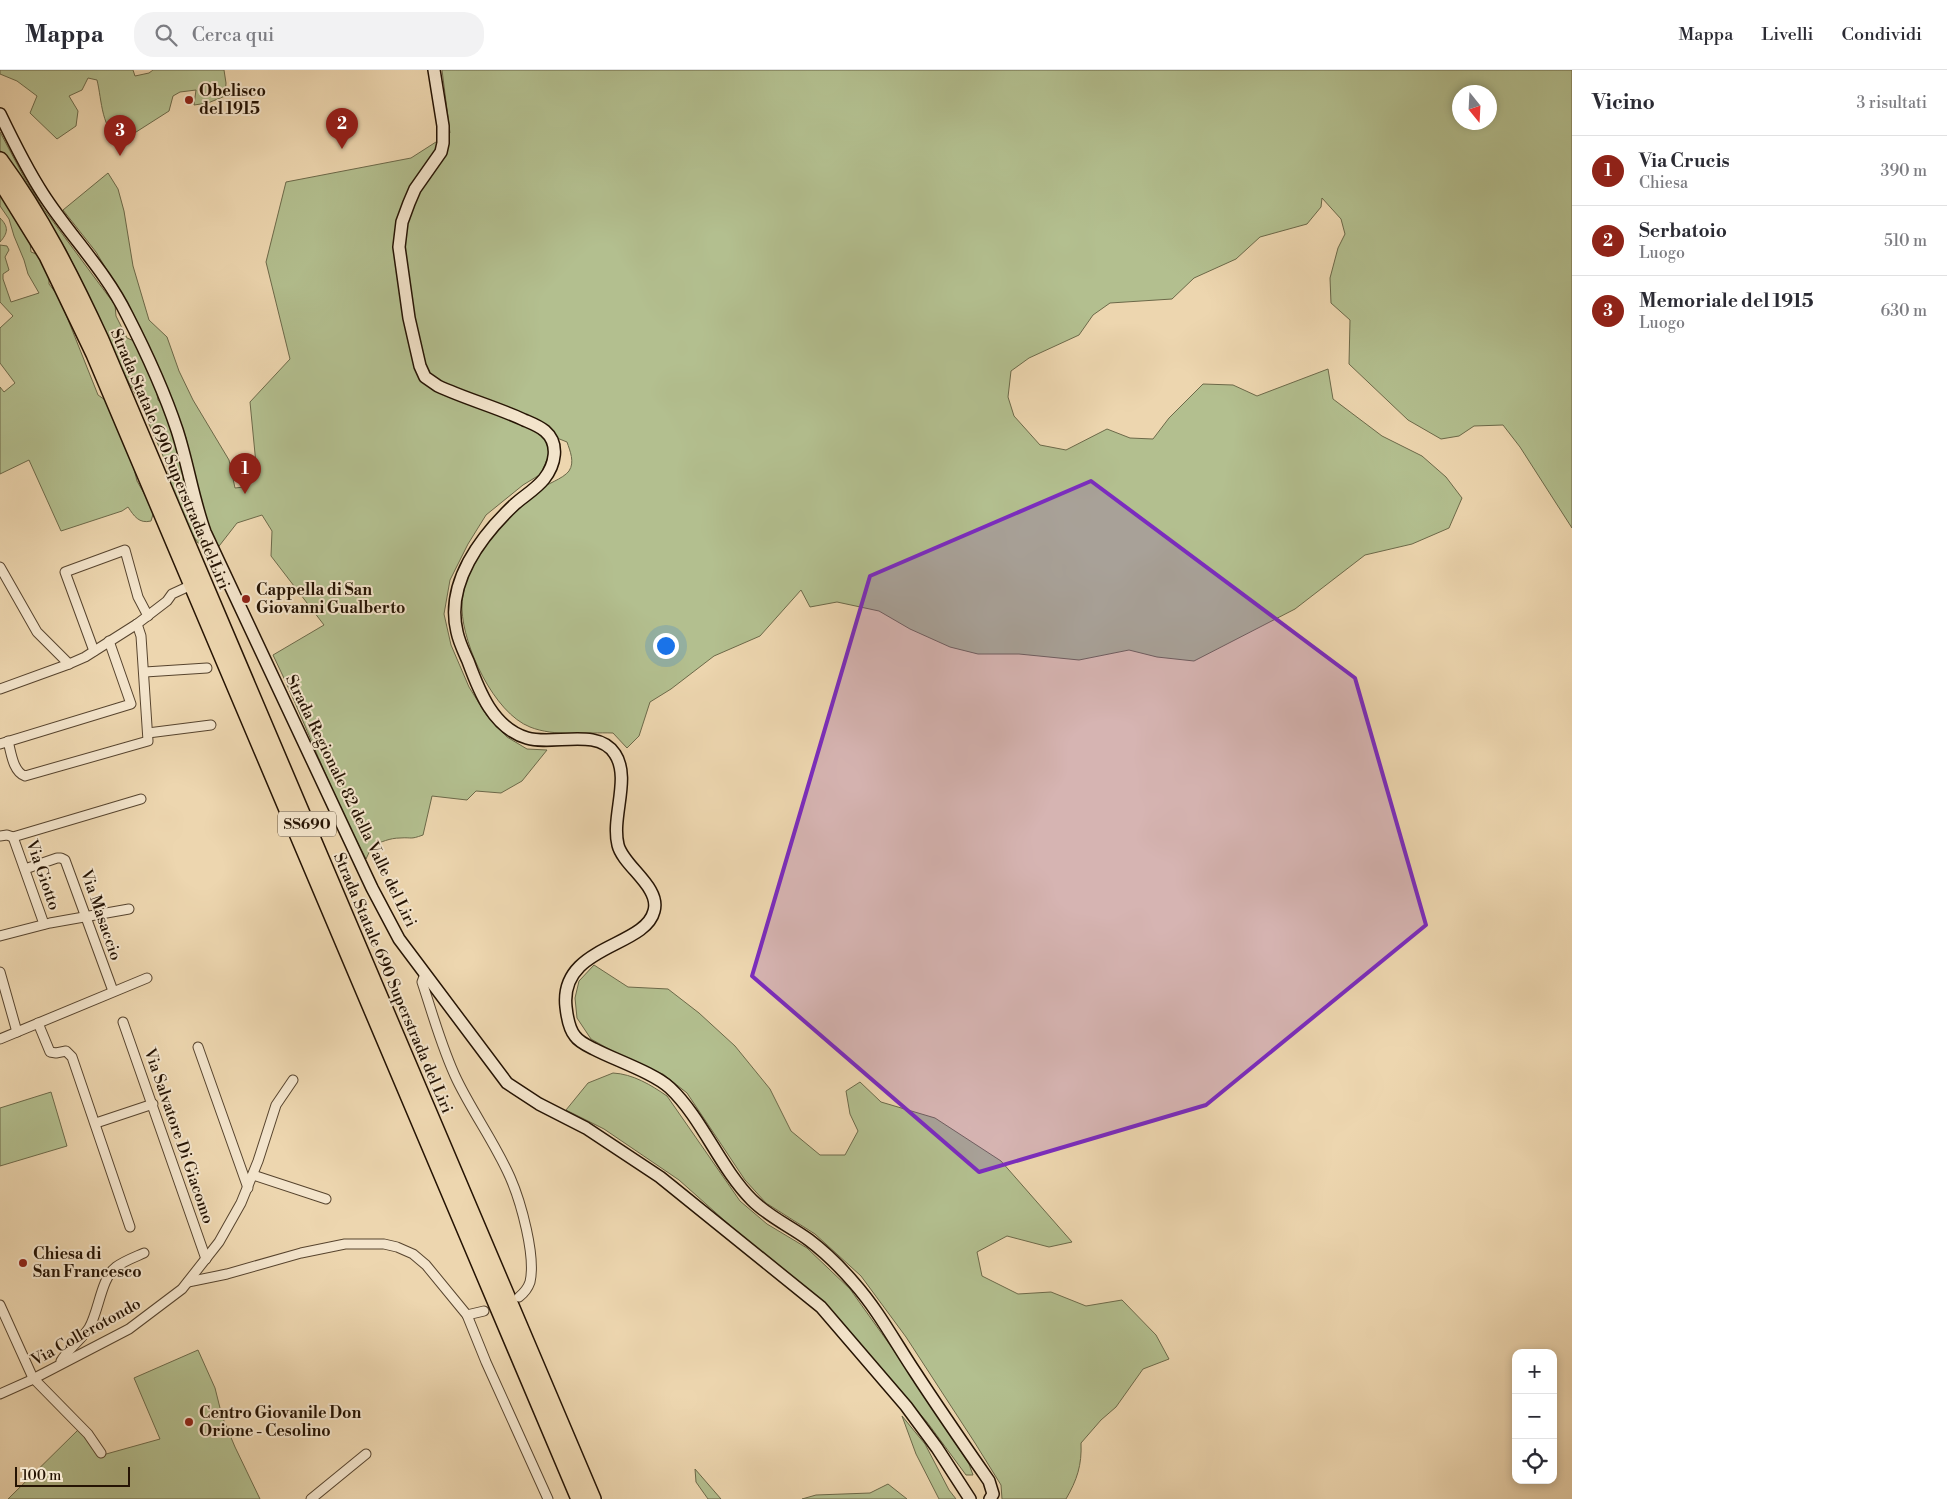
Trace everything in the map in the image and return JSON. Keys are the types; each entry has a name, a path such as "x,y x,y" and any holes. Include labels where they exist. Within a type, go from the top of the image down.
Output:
{"highway":[{"name":"Strada Statale 690 Superstrada del Liri","path":"0,160 49,234 78,289 101,340 593,1499"},
{"name":"Strada Statale 690 Superstrada del Liri","path":"0,180 47,256 94,354 579,1499"}],"main road":[{"path":"434,70 443,126 443,143 441,152 415,189 409,203 402,222 399,248 409,318 422,372 429,381 452,393 504,411 538,426 547,432 554,444 555,452 545,479 500,519 480,543 464,571 455,600 454,613 457,633 485,702 498,719 514,732 524,737 541,741 589,739 606,745 615,753 621,778 615,823 618,845 623,857 651,892 655,906 651,917 640,929 608,946 580,966 570,980 565,998 568,1018 575,1036 586,1045 660,1080 671,1089 686,1107 735,1180 751,1200 769,1215 811,1242 852,1281 872,1305 926,1389 989,1481 993,1494 990,1499"},
{"name":"Strada Regionale 82 della Valle del Liri","path":"0,114 43,195 112,286 128,316 177,430 198,513 213,551 372,888 399,939 507,1083 538,1104 586,1128 660,1177 821,1307 906,1406 937,1448 970,1499"}],"street":[{"path":"94,651 65,572 125,550 134,585 143,609 148,616"},
{"path":"0,568 37,632 69,664"},
{"path":"0,689 69,664 94,651 148,616 167,601 172,594 185,588"},
{"path":"109,641 131,704 4,742 18,772 25,776 148,741 142,636 137,624"},
{"path":"144,672 207,668"},
{"path":"148,733 211,725"},
{"path":"0,836 14,837 141,799"},
{"name":"Via Giotto","path":"14,837 44,924"},
{"name":"Via Masaccio","path":"25,869 57,858 64,859 67,863 112,991"},
{"path":"0,936 44,924 129,909"},
{"path":"0,972 17,1032"},
{"path":"425,974 422,982 457,1081 502,1160 517,1195 527,1234 531,1266 530,1282 525,1292 519,1297"},
{"path":"0,1039 146,978"},
{"name":"Via Salvatore Di Giacomo","path":"123,1022 206,1259"},
{"path":"38,1023 50,1052 66,1051 71,1055 96,1123 130,1227"},
{"path":"198,1047 248,1188"},
{"name":"Via Collerotondo","path":"0,1394 133,1326 171,1299 188,1282 227,1229 248,1188 276,1105 293,1080"},
{"path":"96,1123 152,1104"},
{"path":"253,1175 326,1199"},
{"path":"188,1282 319,1248 356,1244 384,1244 406,1250 421,1259 468,1315 489,1369 548,1499"},
{"path":"60,1364 92,1323 106,1281 113,1270 144,1253"},
{"path":"0,1305 33,1378 88,1434 100,1453"},
{"path":"468,1315 484,1311"},
{"path":"311,1499 366,1454"}],"highlighted area":[{"path":"1091,481 1355,678 1426,925 1206,1105 979,1172 752,976 870,576"}],"green space":[{"path":"0,70 133,70 135,76 149,73 153,70 224,70 225,96 208,103 194,105 196,90 180,92 173,96 169,111 122,141 115,136 106,123 97,80 88,78 82,90 69,96 78,111 76,126 57,139 30,113 37,96 17,81 0,74"},
{"path":"442,70 1572,70 1572,528 1520,447 1503,425 1474,426 1459,436 1441,439 1408,420 1349,364 1350,320 1331,303 1330,278 1338,248 1345,234 1341,219 1322,198 1321,207 1307,224 1260,237 1236,259 1194,278 1172,299 1110,303 1093,315 1079,335 1029,358 1011,371 1008,397 1014,416 1040,445 1066,450 1107,429 1130,438 1153,439 1169,418 1203,384 1233,385 1257,396 1328,369 1333,399 1382,436 1422,456 1446,477 1462,498 1449,528 1412,544 1365,555 1295,609 1194,661 1157,657 1129,650 1079,660 1019,654 978,654 950,647 910,629 879,611 837,602 810,607 801,590 760,636 714,656 671,689 650,702 639,736 627,748 613,733 550,732 530,727 517,719 504,708 493,693 474,659 468,641 462,602 467,580 477,559 499,527 529,497 559,479 571,468 571,456 567,442 557,438 547,440 550,452 541,474 523,485 486,515 468,544 450,580 444,614 451,645 469,687 487,716 507,737 527,749 547,750 522,781 501,793 476,791 467,800 432,796 423,835 413,838 386,840 372,846 366,859 341,809 273,655 324,625 271,556 272,531 262,515 237,523 216,550 204,518 186,438 155,362 127,303 96,252 63,210 108,173 118,189 124,211 133,266 149,320 167,337 179,371 193,400 229,460 235,488 244,487 256,464 250,402 290,359 266,262 286,182 411,158 450,133"},
{"path":"0,132 43,208 115,305 116,316 127,338 134,341 156,388 158,400 165,408 183,461 192,516 203,541 201,544 198,543 192,534 170,483 167,465 139,401 123,372 81,280 65,248 0,150"},
{"path":"0,194 30,242 31,252 39,255 49,274 49,284 59,297 98,395 108,402 133,465 137,481 154,511 151,521 140,520 128,507 122,511 61,531 29,460 0,474 0,387 4,392 15,383 0,363 0,328 13,316 0,302 0,245 7,246 9,250 5,257 9,270 3,274 3,279 11,302 39,293 28,274 9,219 0,206"},
{"path":"0,218 5,224 6,230 5,236 0,242"},
{"path":"594,965 628,987 668,989 699,1013 735,1046 770,1089 791,1131 820,1155 845,1155 858,1131 850,1114 846,1091 860,1082 881,1102 935,1118 1001,1161 1072,1242 1049,1247 1007,1236 977,1252 982,1276 1018,1294 1051,1292 1086,1306 1122,1300 1156,1335 1169,1359 1143,1369 1116,1407 1101,1420 1081,1443 1081,1458 1078,1472 1066,1499 1002,1499 1001,1485 975,1443 906,1337 861,1276 815,1234 766,1203 745,1180 687,1093 663,1074 632,1062 591,1039 577,1018 575,998 579,981"},
{"path":"613,1073 635,1078 667,1096 740,1201 767,1224 807,1248 850,1289 905,1366 969,1464 973,1475 966,1475 927,1422 820,1299 742,1236 679,1180 604,1129 566,1110 588,1083"},
{"path":"51,1092 67,1146 0,1166 0,1108"},
{"name":"Centro Giovanile Don Orione - Cesolino","path":"198,1350 215,1388 222,1416 260,1499 8,1499 79,1429 99,1456 160,1439 134,1378"},
{"path":"902,1416 925,1444 949,1490 956,1499 939,1499 916,1454"},
{"path":"695,1469 721,1499 708,1499 696,1482"},
{"path":"888,1484 907,1499 802,1499 816,1495 870,1493"}],"place":[{"name":"Obelisco del 1915","path":"189,100"},
{"name":"Serbatoio","path":"342,149"},
{"name":"Memoriale del 1915","path":"120,156"},
{"name":"Via Crucis","path":"245,494"},
{"name":"Cappella di San Giovanni Gualberto","path":"246,599"},
{"name":"Chiesa di San Francesco","path":"23,1263"},
{"name":"Centro Giovanile Don Orione - Cesolino","path":"189,1422"}]}
